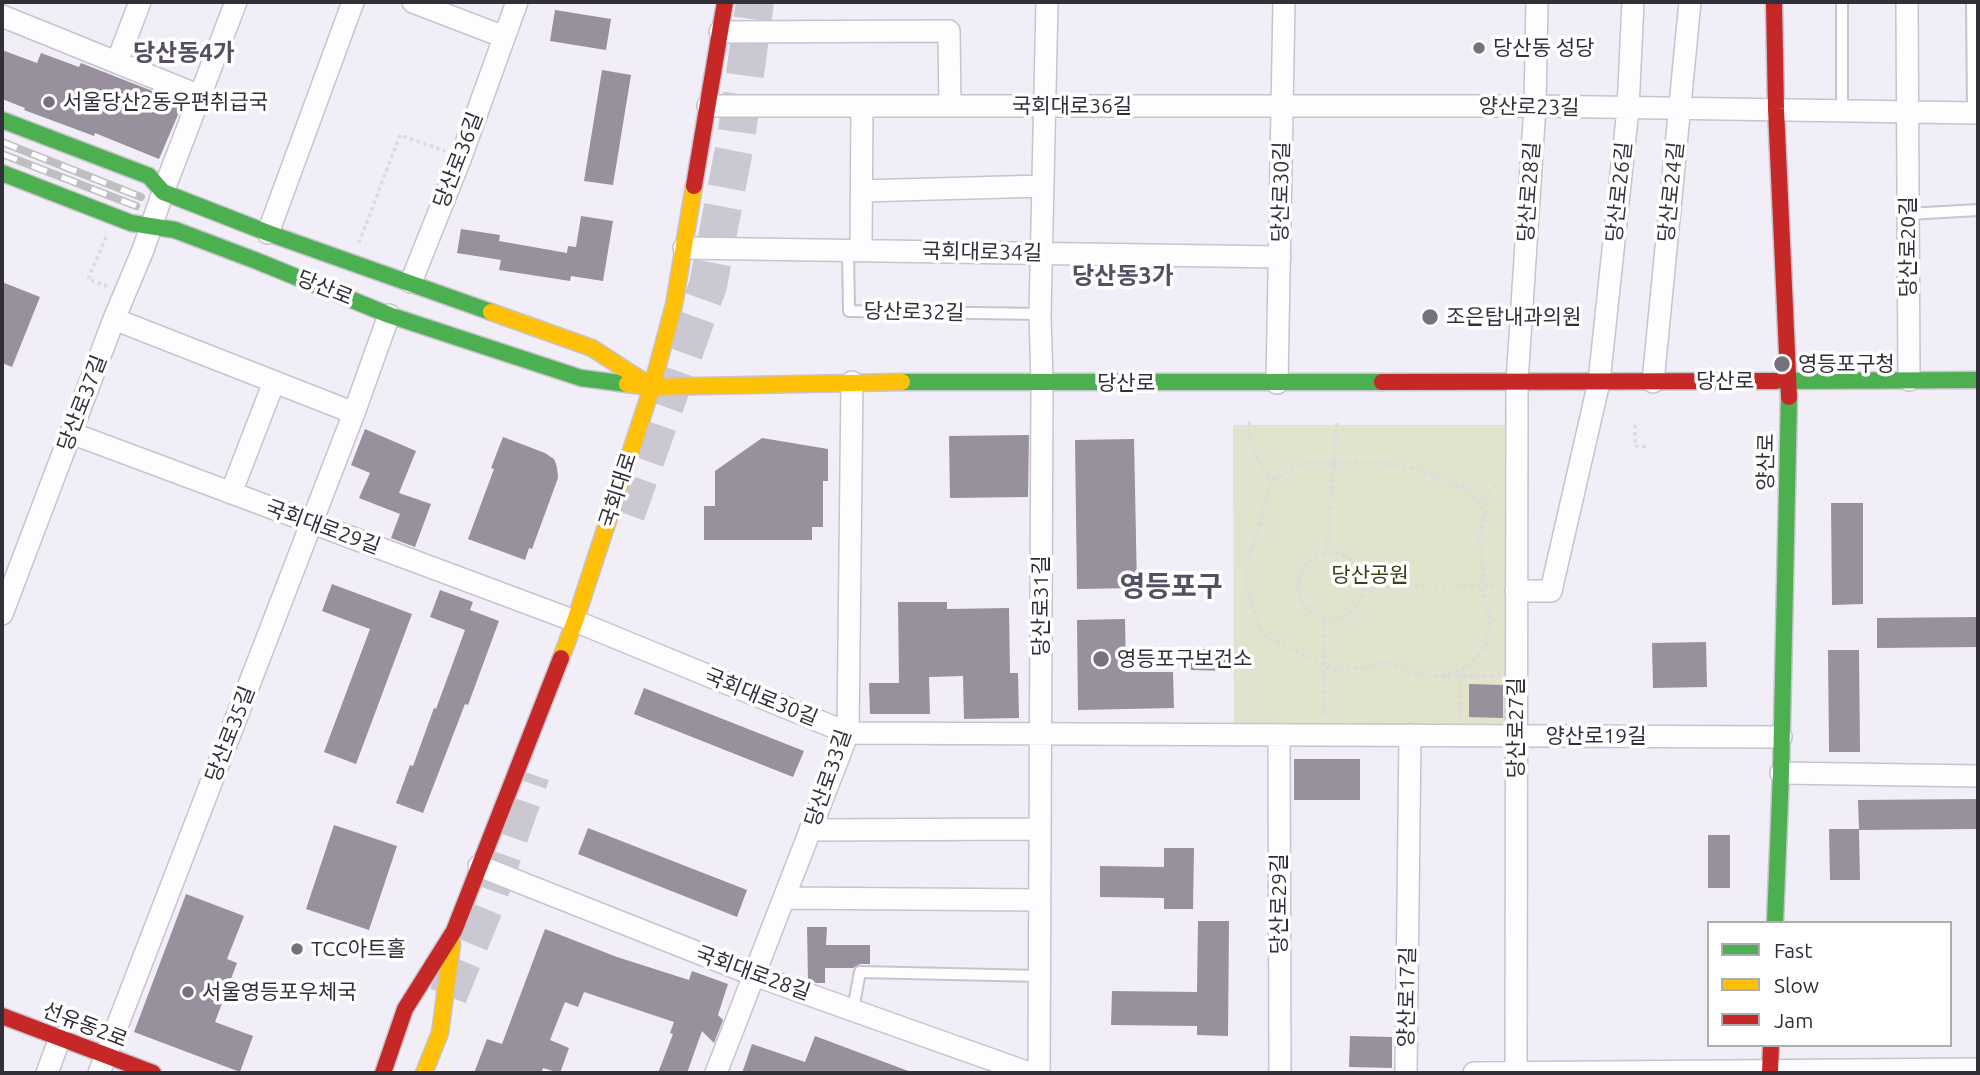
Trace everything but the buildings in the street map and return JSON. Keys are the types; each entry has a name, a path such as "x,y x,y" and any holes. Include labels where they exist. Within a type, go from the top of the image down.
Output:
{"main road":[{"name":"국회대로","path":"383,1073 405,1009 454,931 575,621 652,387 674,305 725,2"},
{"name":"양산로","path":"1774,2 1776,110 1789,381 1781,774 1775,921"},
{"name":"당산로","path":"2,120 149,176 163,192 276,236 593,348 652,387"},
{"name":"당산로","path":"2,173 131,223 175,230 389,314 581,378 652,387 852,382 1978,380"},
{"path":"249,258 237,250 232,242 237,236 250,233 276,236"},
{"name":"국회대로","path":"424,1073 440,1033 454,931"},
{"name":"선유동2로","path":"2,1016 60,1038 102,1064 153,1073"},
{"path":"1770,1072 1771,1047"}],"street":[{"path":"117,62 140,2"},
{"name":"당산로37길","path":"2,614 236,2"},
{"path":"276,236 353,2"},
{"path":"413,2 505,37"},
{"name":"당산로36길","path":"411,282 461,157 517,2"},
{"path":"1042,383 1040,314 1047,2"},
{"name":"당산로30길","path":"1277,383 1284,2"},
{"name":"당산로28길","path":"1517,382 1535,106 1537,2"},
{"name":"당산로26길","path":"1599,382 1628,109 1633,2"},
{"name":"당산로24길","path":"1653,382 1690,2"},
{"name":"당산로20길","path":"1908,2 1909,380"},
{"path":"2,16 200,96"},
{"path":"720,32 949,31 950,106"},
{"name":"국회대로36길","path":"708,106 1283,107"},
{"path":"854,250 862,191 862,106"},
{"name":"양산로23길","path":"1283,107 1535,106 1776,110"},
{"path":"1776,110 1975,113"},
{"path":"862,191 1042,186"},
{"name":"국회대로34길","path":"684,248 1280,257"},
{"name":"당산로35길","path":"102,1064 354,413 389,314"},
{"path":"114,319 354,413"},
{"path":"231,493 274,382"},
{"name":"당산로33길","path":"716,1073 848,733 852,382"},
{"name":"당산로27길","path":"1516,1073 1517,382"},
{"path":"1516,589 1551,591 1599,382"},
{"name":"당산로31길","path":"1039,1073 1042,383"},
{"name":"국회대로29길","path":"71,433 575,621"},
{"name":"국회대로30길","path":"575,621 848,733 1040,734"},
{"name":"양산로19길","path":"1040,734 1781,737"},
{"name":"당산로29길","path":"1279,734 1280,1073"},
{"name":"양산로17길","path":"1406,1073 1410,735"},
{"path":"1781,774 1978,776"},
{"path":"810,830 1040,829"},
{"name":"국회대로28길","path":"479,866 754,975 1029,1073"},
{"path":"784,898 1040,900"},
{"path":"47,1073 60,1038"},
{"path":"1474,1073 1978,1069"}],"lane":[{"path":"1842,2 1842,111"},
{"path":"1972,2 1975,113"},
{"path":"1908,214 1978,210"},
{"name":"당산로32길","path":"854,250 849,311 1040,314"},
{"path":"853,1009 860,972 1040,975"}],"path":[{"path":"359,245 400,135 461,157"},
{"path":"88,279 106,235"},
{"path":"1249,422 1251,446 1272,480"},
{"path":"1327,553 1336,422"},
{"path":"1635,425 1635,446 1649,447"},
{"path":"1446,675 1468,667 1486,645 1490,618 1482,592 1483,565 1479,538 1486,512 1470,491 1419,469 1391,464 1300,464 1272,480 1259,530 1249,555 1246,582 1261,634 1334,670 1387,662 1414,674 1442,676 1516,676"},
{"path":"1327,553 1337,553 1354,562 1364,578 1365,587 1363,597 1353,612 1335,620 1325,620 1309,612 1299,595 1298,586 1303,568 1310,561 1327,553"},
{"path":"1365,587 1483,586 1516,589"},
{"path":"1322,735 1325,620"},
{"path":"1460,735 1461,675"}],"green space":[{"name":"당산공원","path":"1233,425 1506,425 1507,724 1234,724"}],"tunnel":[{"path":"626,514 708,285 736,139 755,2"},
{"path":"448,996 484,908 531,774"}],"railway":[{"path":"2,142 141,197"},
{"path":"2,154 136,206"}],"traffic: fast":[{"path":"2,120 149,176 163,192 268,233 491,312"},
{"path":"2,173 131,223 175,230 389,315 581,378 627,384"},
{"path":"1775,381 1978,380"},
{"path":"902,382 1382,382"},
{"path":"1775,921 1789,397"}],"traffic: slow":[{"path":"561,658 652,387 674,305 694,186"},
{"path":"491,312 592,348 646,383"},
{"path":"627,384 652,387 902,382"},
{"path":"424,1073 440,1033 452,944"}],"traffic: jam":[{"path":"694,186 725,2"},
{"path":"1774,2 1789,397"},
{"path":"1382,382 1775,381"},
{"path":"383,1073 405,1009 454,931 561,658"},
{"path":"2,1016 153,1073"},
{"path":"1770,1073 1771,1047"}],"place":[{"name":"당산동 성당","path":"1479,48"},
{"name":"서울당산2동우편취급국","path":"49,102"},
{"name":"조은탑내과의원","path":"1430,317"},
{"name":"영등포구청","path":"1782,364"},
{"name":"영등포구보건소","path":"1101,659"},
{"name":"TCC아트홀","path":"297,949"},
{"name":"서울영등포우체국","path":"188,992"}],"district":[{"name":"당산동4가","path":"184,53"},
{"name":"당산동3가","path":"1123,276"},
{"name":"영등포구","path":"1171,587"}]}
